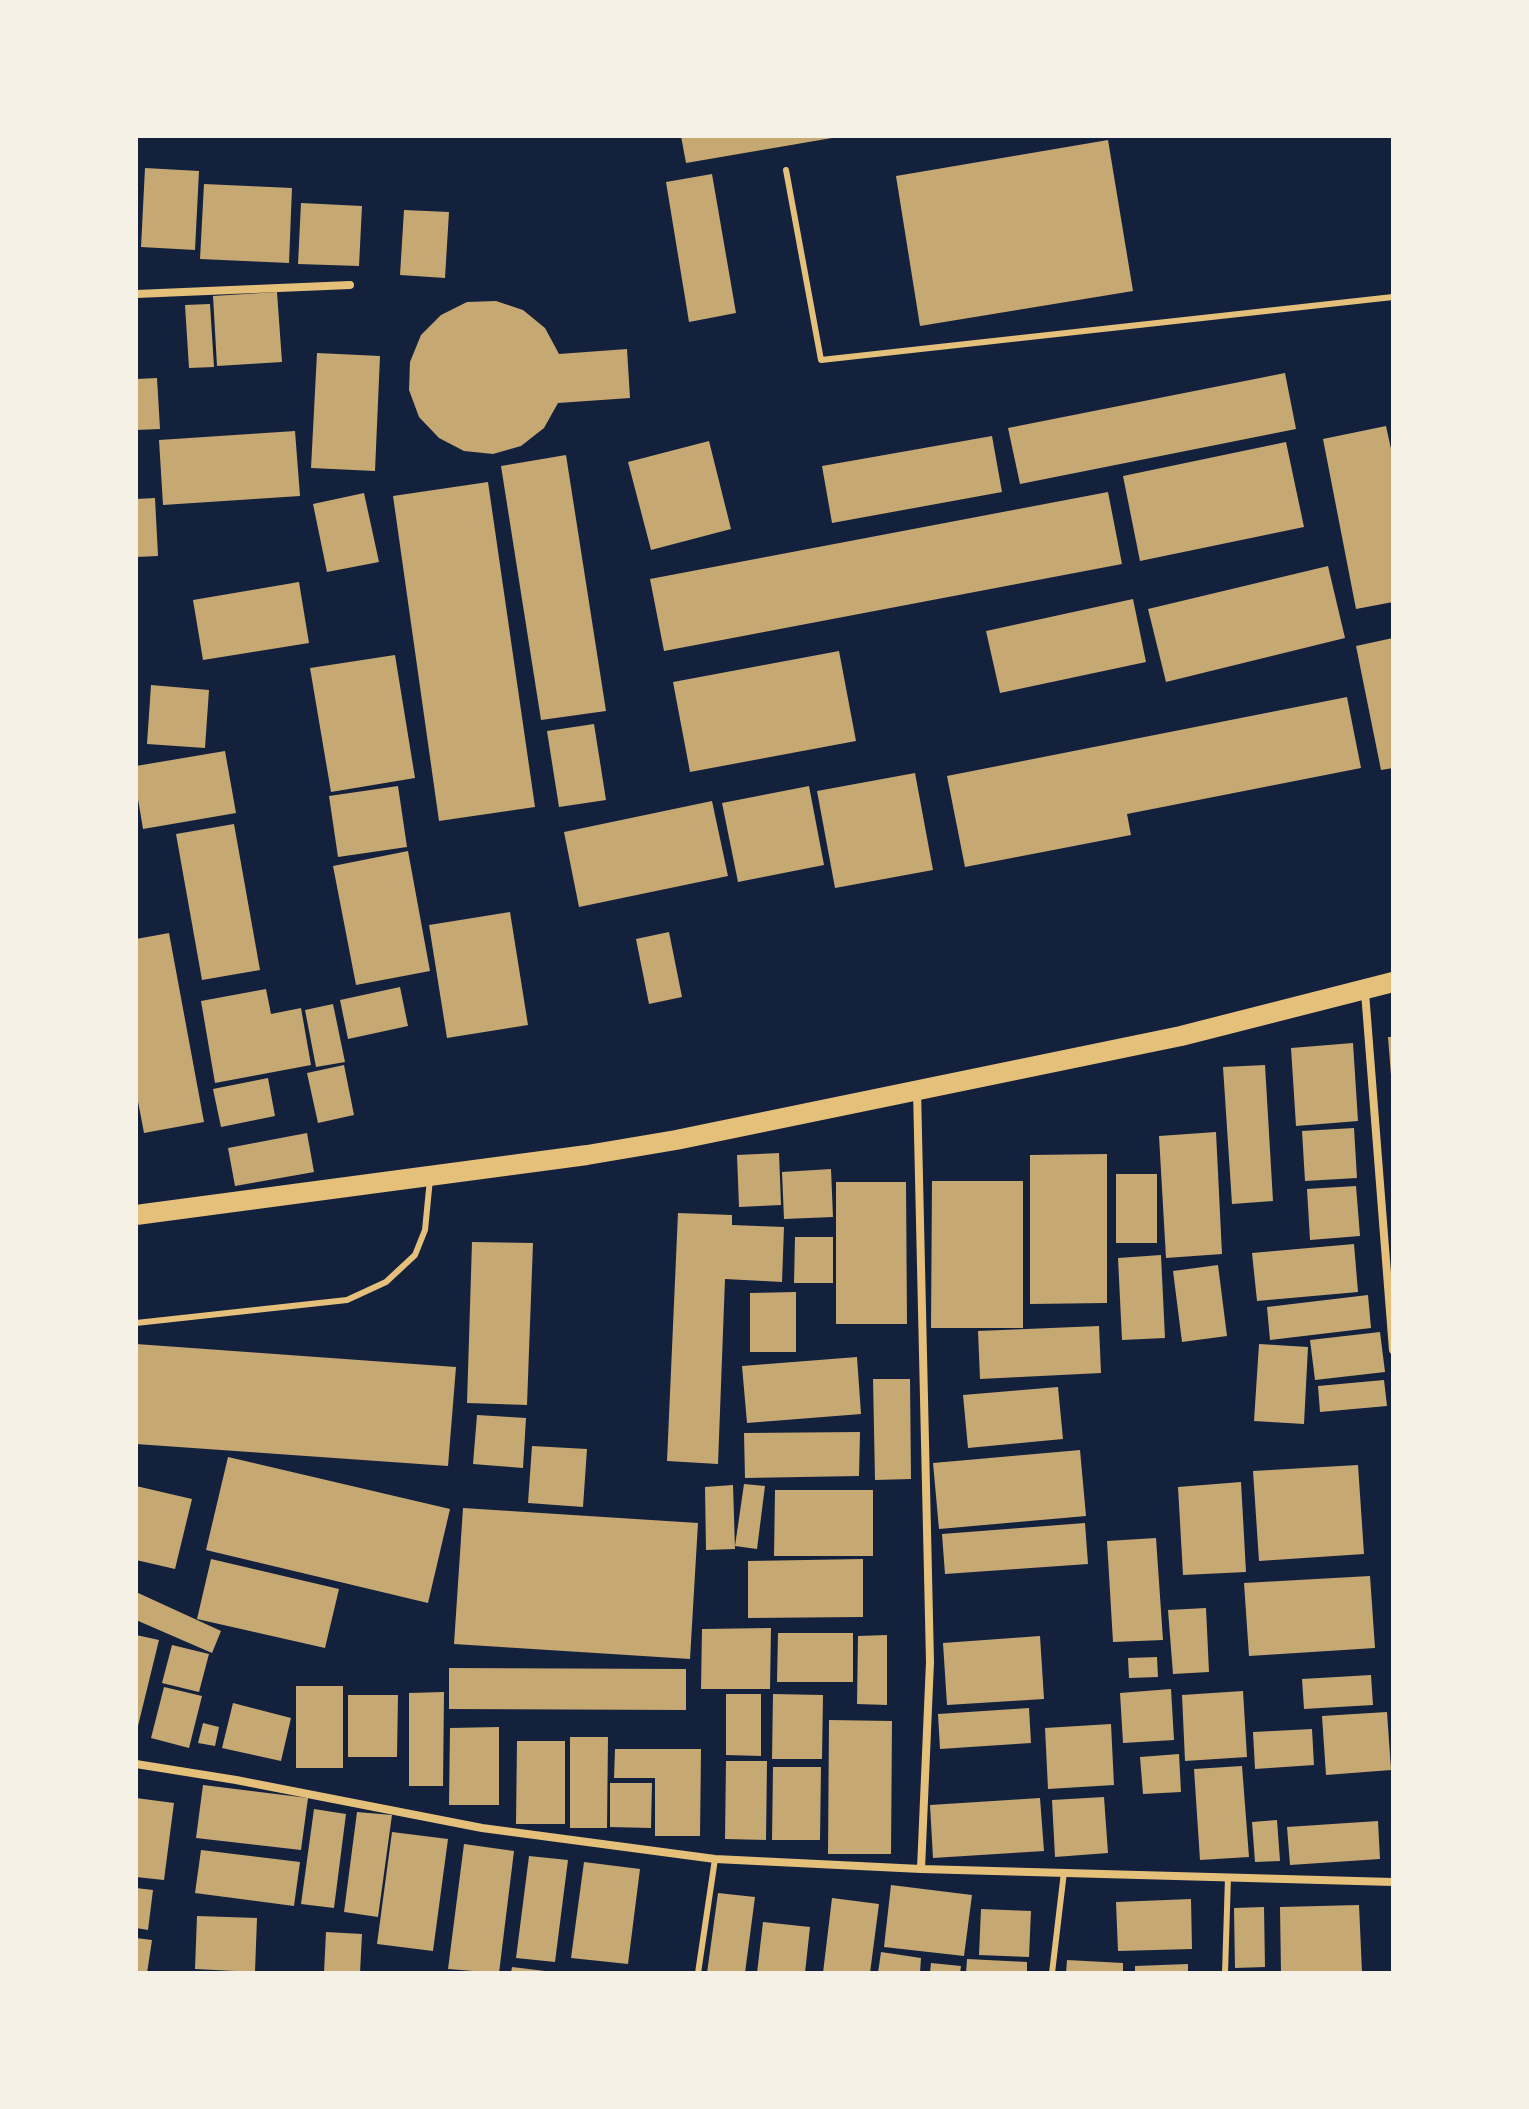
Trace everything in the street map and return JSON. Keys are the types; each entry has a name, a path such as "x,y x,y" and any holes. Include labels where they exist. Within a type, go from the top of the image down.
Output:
{"main road":[{"path":"136,1215 587,1155 661,1142 1181,1036 1393,982"}],"street":[{"path":"136,294 350,285"},
{"path":"1365,991 1393,1350"},
{"path":"917,1090 930,1662 921,1869"},
{"path":"136,1764 236,1780 482,1828 715,1859 921,1869 1393,1882"}],"lane":[{"path":"786,170 821,360 1393,297"},
{"path":"136,1323 347,1300 386,1282 415,1255 425,1230 430,1175"},
{"path":"698,1973 715,1859"},
{"path":"1052,1973 1064,1872"},
{"path":"1225,1973 1228,1877"}],"building":[{"path":"681,136 832,136 832,138 686,163"},
{"path":"1108,140 1133,291 920,326 896,176"},
{"path":"145,168 199,171 195,250 141,247"},
{"path":"712,174 736,313 689,322 666,182"},
{"path":"204,184 292,188 289,263 200,259"},
{"path":"301,203 362,206 359,266 298,264"},
{"path":"404,210 449,212 445,278 400,275"},
{"path":"277,292 282,362 217,366 213,296"},
{"path":"496,301 523,310 545,328 559,354 627,349 630,398 558,403 544,428 521,446 493,454 464,451 439,438 419,417 409,390 410,362 421,335 441,315 467,302"},
{"path":"210,304 214,367 189,368 185,305"},
{"path":"317,353 380,356 375,471 311,468"},
{"path":"1285,373 1296,429 1020,484 1008,428"},
{"path":"157,378 160,429 136,430 136,379"},
{"path":"1386,426 1393,458 1393,602 1356,609 1323,439"},
{"path":"295,431 300,496 163,505 159,440"},
{"path":"992,436 1002,492 832,523 822,466"},
{"path":"709,441 731,529 651,550 628,462"},
{"path":"1286,442 1304,527 1140,561 1123,476"},
{"path":"566,455 606,711 541,720 501,466"},
{"path":"488,482 535,807 439,821 393,496"},
{"path":"1108,492 1122,564 664,651 650,579"},
{"path":"364,493 379,562 327,572 313,504"},
{"path":"155,498 158,556 136,557 136,499"},
{"path":"1328,566 1345,638 1166,682 1148,609"},
{"path":"299,582 309,643 203,660 193,600"},
{"path":"1133,599 1146,662 1000,693 986,631"},
{"path":"1393,638 1393,768 1381,770 1356,646"},
{"path":"839,651 856,741 690,772 673,682"},
{"path":"395,655 415,778 331,792 310,668"},
{"path":"151,685 209,690 205,748 147,744"},
{"path":"1347,697 1361,768 1127,814 1131,835 965,867 947,776"},
{"path":"594,724 606,800 559,807 547,731"},
{"path":"225,751 236,813 143,829 136,766"},
{"path":"915,773 933,870 835,888 817,791"},
{"path":"398,786 407,847 338,857 329,796"},
{"path":"809,786 824,865 738,882 722,803"},
{"path":"712,801 728,876 579,907 564,832"},
{"path":"234,824 260,970 202,980 176,834"},
{"path":"408,851 430,971 356,985 333,866"},
{"path":"510,912 528,1025 447,1038 429,925"},
{"path":"669,932 682,997 649,1004 636,939"},
{"path":"169,933 204,1122 144,1133 136,1091 136,939"},
{"path":"400,987 408,1026 348,1039 340,1000"},
{"path":"266,989 271,1014 301,1008 311,1065 215,1083 201,1001"},
{"path":"333,1004 345,1062 316,1067 305,1010"},
{"path":"1388,1037 1393,1037 1391,1075"},
{"path":"1353,1043 1358,1121 1296,1126 1291,1048"},
{"path":"344,1065 354,1115 318,1123 307,1073"},
{"path":"1265,1065 1273,1201 1232,1204 1223,1067"},
{"path":"268,1078 275,1116 221,1127 213,1089"},
{"path":"1354,1128 1357,1178 1305,1181 1302,1131"},
{"path":"1216,1132 1222,1254 1166,1258 1159,1136"},
{"path":"307,1133 314,1172 235,1186 228,1148"},
{"path":"779,1153 781,1205 739,1207 737,1155"},
{"path":"1107,1154 1107,1303 1030,1304 1030,1155"},
{"path":"831,1169 833,1217 784,1219 782,1172"},
{"path":"1116,1174 1157,1174 1157,1243 1116,1243"},
{"path":"932,1181 1023,1181 1023,1328 931,1328"},
{"path":"836,1182 906,1182 907,1324 836,1324"},
{"path":"1356,1186 1360,1236 1310,1240 1307,1189"},
{"path":"678,1213 732,1215 732,1225 784,1227 782,1282 725,1279 718,1464 667,1461"},
{"path":"795,1237 833,1237 833,1283 794,1283"},
{"path":"472,1242 533,1243 527,1405 467,1403"},
{"path":"1354,1244 1358,1292 1257,1301 1252,1253"},
{"path":"1161,1255 1165,1338 1122,1340 1118,1258"},
{"path":"1218,1265 1227,1336 1182,1342 1173,1271"},
{"path":"796,1292 796,1352 750,1352 750,1293"},
{"path":"1368,1295 1371,1328 1270,1340 1267,1307"},
{"path":"1099,1326 1101,1373 980,1379 978,1331"},
{"path":"1380,1332 1385,1372 1315,1380 1310,1340"},
{"path":"136,1344 456,1367 448,1466 136,1444"},
{"path":"1259,1344 1308,1347 1304,1424 1254,1421"},
{"path":"857,1357 861,1414 747,1423 742,1366"},
{"path":"873,1379 910,1379 911,1479 875,1480"},
{"path":"1384,1380 1387,1406 1320,1412 1318,1386"},
{"path":"1058,1387 1063,1439 968,1448 963,1395"},
{"path":"477,1415 526,1418 523,1468 473,1464"},
{"path":"860,1432 859,1476 745,1478 744,1433"},
{"path":"532,1446 587,1449 583,1507 528,1503"},
{"path":"1080,1450 1086,1516 939,1529 933,1463"},
{"path":"228,1457 450,1509 428,1603 206,1550"},
{"path":"1358,1465 1364,1554 1259,1561 1253,1471"},
{"path":"1241,1482 1246,1572 1183,1575 1178,1487"},
{"path":"744,1484 765,1486 757,1549 735,1546"},
{"path":"733,1485 735,1549 706,1550 705,1487"},
{"path":"136,1486 192,1499 175,1569 136,1560"},
{"path":"775,1490 873,1490 873,1556 774,1556"},
{"path":"463,1508 698,1523 690,1659 454,1644"},
{"path":"1085,1523 1088,1564 945,1574 942,1534"},
{"path":"1156,1538 1163,1640 1113,1642 1107,1541"},
{"path":"211,1559 339,1589 325,1648 197,1619"},
{"path":"863,1559 863,1617 748,1618 748,1561"},
{"path":"1370,1576 1375,1648 1249,1656 1244,1583"},
{"path":"136,1592 221,1631 212,1653 136,1620"},
{"path":"1206,1608 1209,1672 1173,1674 1168,1610"},
{"path":"771,1628 770,1689 701,1689 702,1629"},
{"path":"778,1633 853,1633 853,1682 777,1682"},
{"path":"136,1635 159,1640 137,1730 136,1730"},
{"path":"887,1635 887,1705 857,1704 858,1636"},
{"path":"1040,1636 1044,1699 947,1705 943,1643"},
{"path":"172,1645 209,1654 199,1692 162,1683"},
{"path":"1157,1657 1158,1677 1129,1678 1128,1658"},
{"path":"449,1668 686,1669 686,1710 449,1709"},
{"path":"1371,1675 1373,1705 1304,1709 1302,1679"},
{"path":"296,1686 343,1686 343,1768 296,1768"},
{"path":"164,1687 202,1696 189,1748 151,1738"},
{"path":"1171,1689 1174,1740 1123,1743 1120,1693"},
{"path":"1243,1691 1247,1757 1185,1761 1182,1695"},
{"path":"444,1692 443,1786 409,1786 409,1693"},
{"path":"726,1694 761,1694 761,1756 726,1755"},
{"path":"773,1694 823,1695 822,1759 772,1759"},
{"path":"348,1695 398,1695 397,1757 348,1757"},
{"path":"233,1703 291,1718 281,1761 222,1748"},
{"path":"1029,1708 1031,1743 940,1749 938,1714"},
{"path":"1387,1712 1391,1770 1326,1775 1322,1716"},
{"path":"829,1720 892,1721 891,1854 828,1854"},
{"path":"203,1723 219,1727 215,1746 198,1743"},
{"path":"1111,1724 1114,1785 1048,1789 1045,1728"},
{"path":"499,1727 499,1805 449,1805 450,1728"},
{"path":"1312,1729 1314,1765 1255,1769 1253,1732"},
{"path":"570,1737 608,1737 607,1828 570,1828"},
{"path":"517,1741 565,1741 565,1824 516,1824"},
{"path":"615,1749 701,1749 700,1836 655,1836 655,1778 614,1778"},
{"path":"1179,1754 1181,1792 1143,1794 1140,1757"},
{"path":"726,1761 767,1761 766,1840 725,1839"},
{"path":"1242,1766 1249,1857 1200,1860 1194,1769"},
{"path":"773,1767 821,1767 820,1840 772,1840"},
{"path":"610,1783 652,1783 651,1828 610,1827"},
{"path":"203,1785 308,1798 301,1850 196,1838"},
{"path":"1104,1797 1108,1853 1055,1857 1052,1800"},
{"path":"136,1798 174,1803 164,1880 136,1877"},
{"path":"1040,1798 1044,1851 933,1858 930,1805"},
{"path":"314,1809 346,1814 334,1908 301,1904"},
{"path":"357,1812 392,1815 378,1917 344,1912"},
{"path":"1277,1820 1280,1861 1255,1862 1252,1822"},
{"path":"1378,1821 1380,1859 1290,1865 1287,1827"},
{"path":"392,1832 448,1839 433,1951 377,1944"},
{"path":"464,1844 514,1851 499,1973 448,1969"},
{"path":"201,1850 300,1862 294,1906 195,1893"},
{"path":"529,1856 568,1860 555,1962 516,1958"},
{"path":"584,1862 640,1869 628,1964 571,1958"},
{"path":"891,1885 972,1895 964,1956 884,1947"},
{"path":"136,1888 153,1890 148,1930 136,1928"},
{"path":"718,1893 755,1897 745,1973 707,1973"},
{"path":"832,1898 879,1904 870,1973 823,1973"},
{"path":"1191,1899 1192,1949 1118,1951 1116,1902"},
{"path":"1359,1905 1362,1972 1281,1973 1280,1907"},
{"path":"1264,1907 1265,1967 1235,1968 1234,1908"},
{"path":"981,1909 1031,1911 1029,1957 979,1955"},
{"path":"197,1916 257,1918 255,1972 195,1969"},
{"path":"763,1922 810,1927 805,1973 757,1973"},
{"path":"326,1932 362,1934 360,1973 324,1973"},
{"path":"136,1938 152,1940 147,1973 136,1973"},
{"path":"881,1952 921,1958 920,1973 878,1973"},
{"path":"967,1959 1027,1962 1027,1973 966,1973"},
{"path":"1067,1960 1123,1963 1123,1973 1066,1973"},
{"path":"931,1963 961,1966 960,1973 930,1973"},
{"path":"1188,1964 1188,1973 1135,1973 1135,1966"},
{"path":"512,1967 545,1971 545,1973 511,1973"}]}
